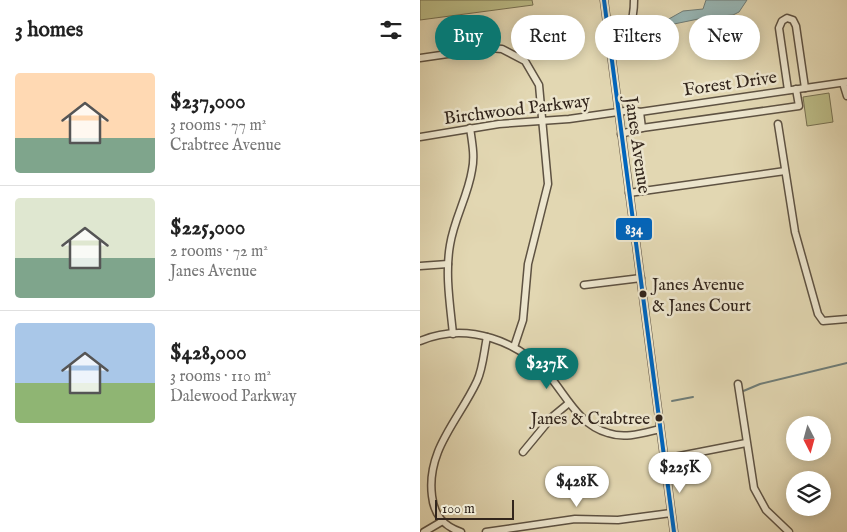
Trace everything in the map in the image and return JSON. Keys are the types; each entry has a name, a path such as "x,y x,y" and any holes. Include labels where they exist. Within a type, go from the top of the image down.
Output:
{"street":[{"name":"Janes Avenue","path":"604,0 606,15"},
{"path":"633,15 634,0"},
{"path":"788,90 779,28 782,21 787,18 796,23 805,88"},
{"path":"420,58 489,48 513,53 526,62 537,80 541,93 544,121 548,184 526,276 523,320 514,347"},
{"name":"Janes Avenue","path":"612,60 674,532"},
{"path":"845,83 847,96"},
{"name":"Forest Drive","path":"618,112 632,110 640,112 845,83"},
{"path":"621,134 642,128 799,106 796,89"},
{"name":"Birchwood Parkway","path":"420,137 470,128 618,112"},
{"path":"640,112 642,128"},
{"path":"778,124 797,241 818,314 823,321 847,320"},
{"path":"453,334 448,264 453,232 472,171 474,155 470,128"},
{"path":"629,193 785,171"},
{"path":"420,266 448,264"},
{"path":"584,285 641,278"},
{"path":"420,341 433,336 453,334 487,337 514,347 541,367 569,403 588,423 608,433 634,435 660,429"},
{"path":"461,532 441,522 434,507 431,492 434,460 442,441 477,381 487,337"},
{"path":"738,384 750,475 757,495 766,510 789,532"},
{"path":"523,452 552,417 569,403"},
{"path":"664,459 746,443"},
{"path":"486,532 575,519 618,520 671,513"},
{"path":"424,532 441,522"}],"green space":[{"path":"420,0 532,0 533,5 458,15 435,15 435,18 420,20"},
{"path":"829,93 833,122 807,126 803,97"}],"water":[{"path":"706,0 747,0 739,12 733,15 689,15 689,21 679,23 679,15 676,15 683,11 703,9"}],"waterway":[{"path":"741,392 760,384 847,363"},
{"path":"672,401 693,397"}],"transit line":[{"name":"834","path":"604,0 674,532"}],"place":[{"name":"Janes Avenue & Janes Court","path":"643,294"},
{"name":"Janes & Crabtree","path":"659,418"}]}
